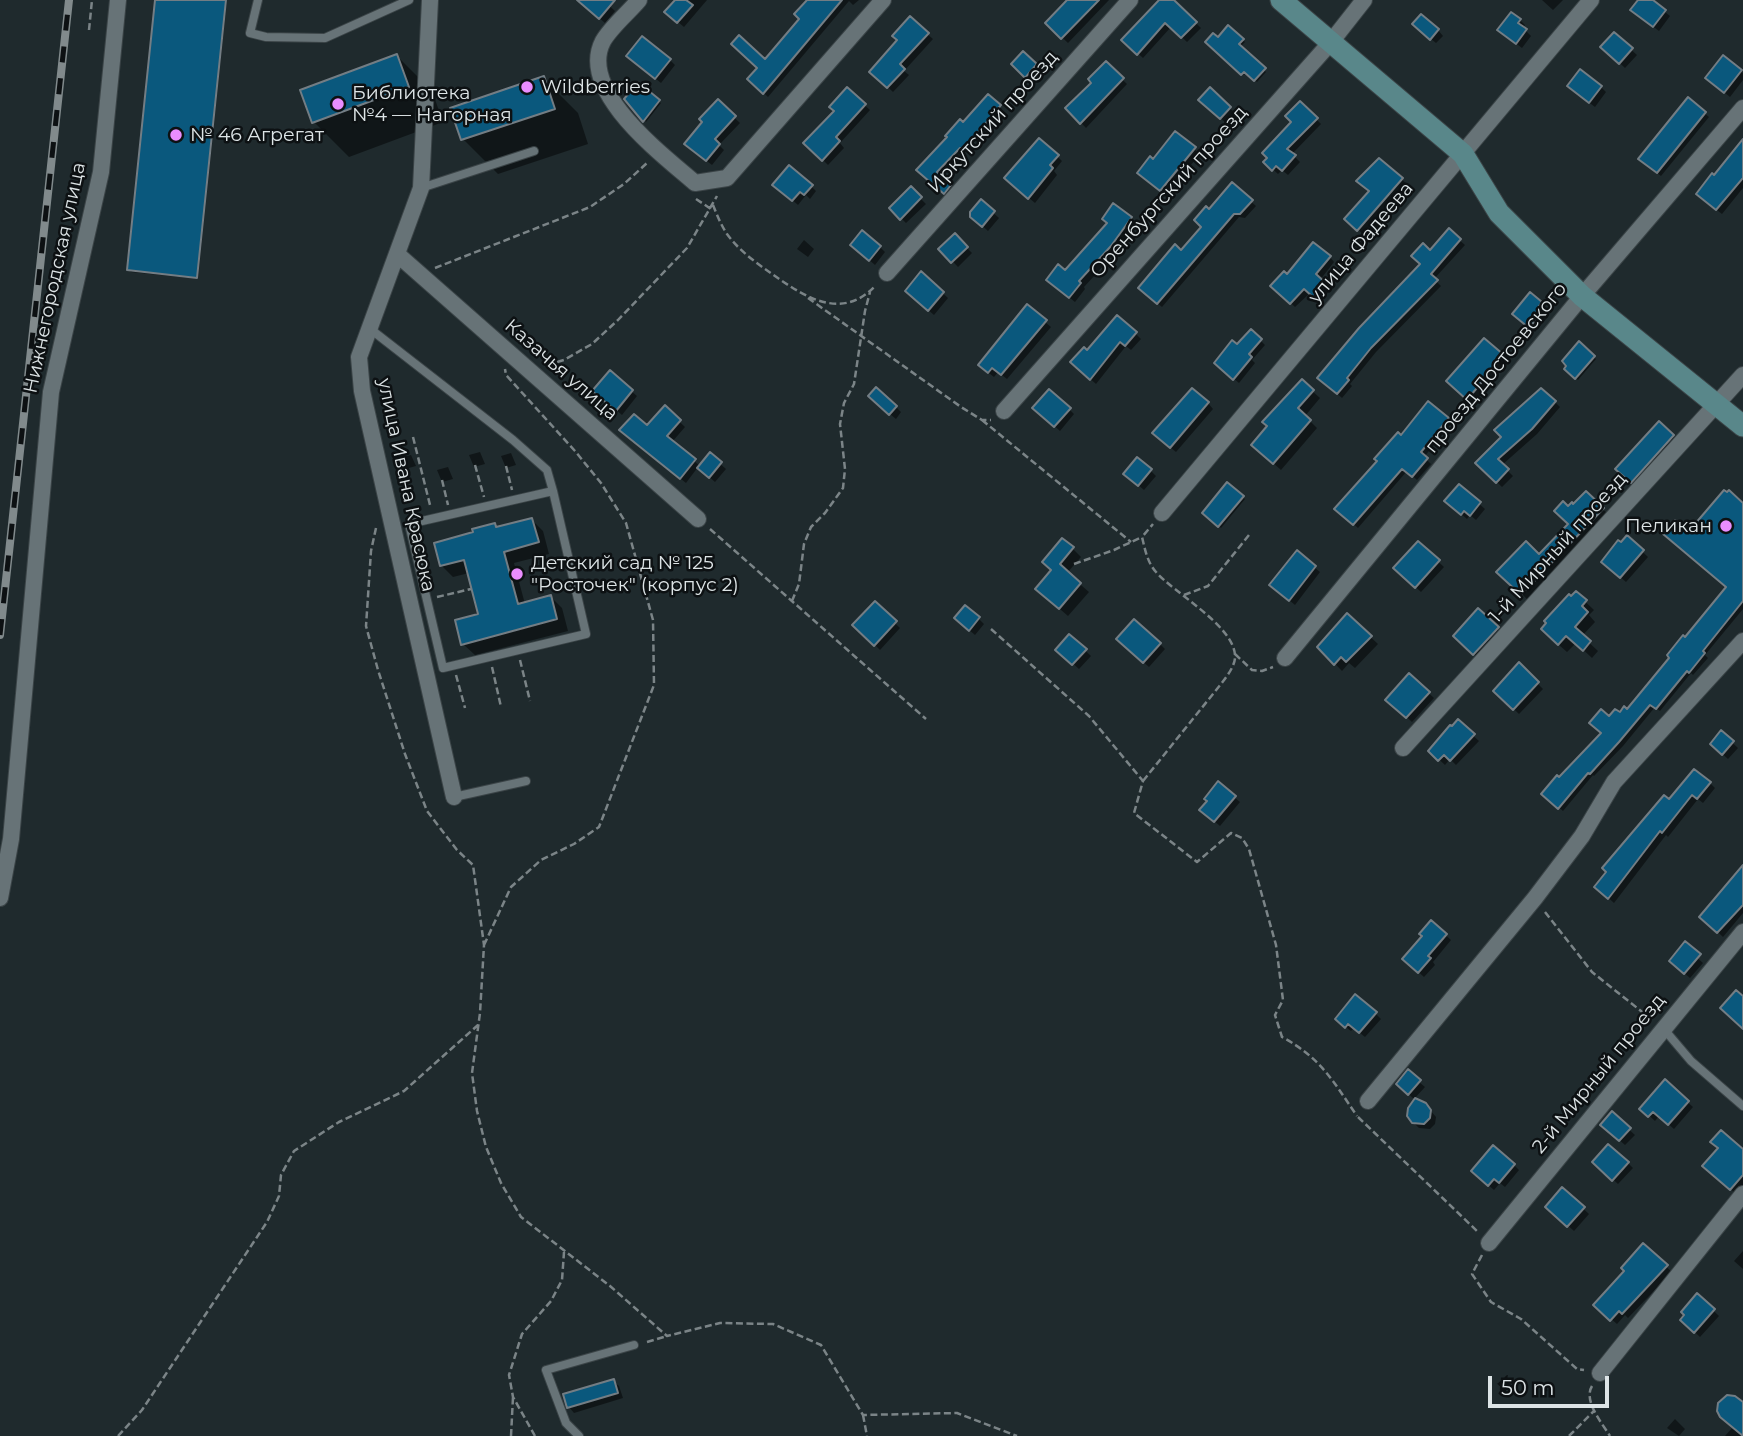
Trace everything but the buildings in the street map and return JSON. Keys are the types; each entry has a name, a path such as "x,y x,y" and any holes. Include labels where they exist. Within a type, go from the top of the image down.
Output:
{"street":[{"name":"Нижнегородская улица","path":"0,898 12,825 51,392 101,172 118,0"},
{"name":"улица Ивана Красюка","path":"430,0 421,188 359,357 362,391 454,797"},
{"path":"639,0 603,42 599,64 607,97 644,139 695,183 727,178 883,0"},
{"name":"Иркутский проезд","path":"887,273 1130,0"},
{"path":"1281,0 1463,154 1499,213 1581,296 1743,426"},
{"name":"Оренбургский проезд","path":"1004,411 1331,41 1364,0"},
{"name":"улица Фадеева","path":"1162,513 1591,0"},
{"name":"проезд Достоевского","path":"1285,658 1581,296 1743,108"},
{"name":"Казачья улица","path":"397,254 698,519"},
{"name":"1-й Мирный проезд","path":"1404,748 1743,375"},
{"path":"1368,1101 1535,898 1582,836 1614,782 1743,641"},
{"name":"2-й Мирный проезд","path":"1489,1243 1743,932"},
{"path":"1600,1373 1743,1194"}],"lane":[{"path":"258,0 250,33 266,37 325,38 409,0"},
{"path":"421,188 534,151"},
{"path":"369,328 547,470 552,491 586,634 443,668 410,524 552,491"},
{"path":"454,797 526,781"},
{"path":"1663,1028 1691,1061 1743,1106"},
{"path":"579,1436 566,1423 547,1370 634,1345"}],"path":[{"path":"89,30 92,0"},
{"path":"420,274 590,207 624,184 648,162"},
{"path":"530,370 564,360 592,344 609,328 687,248 727,178"},
{"path":"692,196 712,207 728,235 756,264 862,334 912,374 982,420 1131,542"},
{"path":"808,298 824,303 841,303 870,292 887,273"},
{"path":"792,601 799,584 807,535 843,488 845,469 840,424 844,403 854,384 870,292"},
{"path":"484,945 511,887 541,860 575,844 599,827 654,685 653,620 626,523 601,483 506,375 498,343"},
{"path":"982,420 991,419 1004,411"},
{"path":"414,437 433,519"},
{"path":"414,459 419,457"},
{"path":"475,465 486,507"},
{"path":"506,466 514,500"},
{"path":"442,480 450,515"},
{"path":"1074,564 1142,537 1162,513"},
{"path":"698,519 926,719"},
{"path":"378,521 371,551 366,626 405,754 427,811 457,850 473,865 484,945 478,1025 471,1073 486,1147 501,1183 521,1217 610,1286 667,1336"},
{"path":"1184,594 1208,586 1249,535"},
{"path":"1142,537 1148,560 1156,573 1184,594 1217,625 1228,638 1235,654 1252,670 1269,669 1285,658"},
{"path":"427,600 471,589"},
{"path":"991,629 1089,716 1143,781"},
{"path":"518,650 530,701"},
{"path":"1235,654 1232,668 1222,684 1143,781 1134,813 1197,862 1231,833 1242,838 1249,849 1276,945 1283,1000 1275,1015 1282,1037 1300,1047 1322,1065 1357,1116 1489,1243 1472,1274 1491,1302 1521,1319 1577,1368 1600,1373 1589,1392 1595,1410 1610,1436"},
{"path":"489,657 501,707"},
{"path":"453,665 465,708"},
{"path":"1535,898 1560,934 1592,972 1663,1028"},
{"path":"118,1436 142,1410 267,1222 279,1196 281,1175 293,1151 339,1122 404,1091 478,1025"},
{"path":"1357,1116 1368,1101"},
{"path":"511,1436 513,1396 509,1375 522,1334 551,1301 562,1280 565,1252"},
{"path":"634,1345 720,1323 774,1324 821,1346 863,1415 867,1436"},
{"path":"513,1396 535,1436"},
{"path":"1569,1436 1595,1410"},
{"path":"863,1415 957,1412 1017,1436"}],"railway":[{"path":"0,635 69,0"}],"place":[{"name":"Wildberries","path":"527,87"},
{"name":"Библиотека №4 — Нагорная","path":"338,104"},
{"name":"№ 46 Агрегат","path":"176,135"},
{"name":"Пеликан","path":"1726,526"},
{"name":"Детский сад № 125 \"Росточек\" (корпус 2)","path":"517,574"}]}
